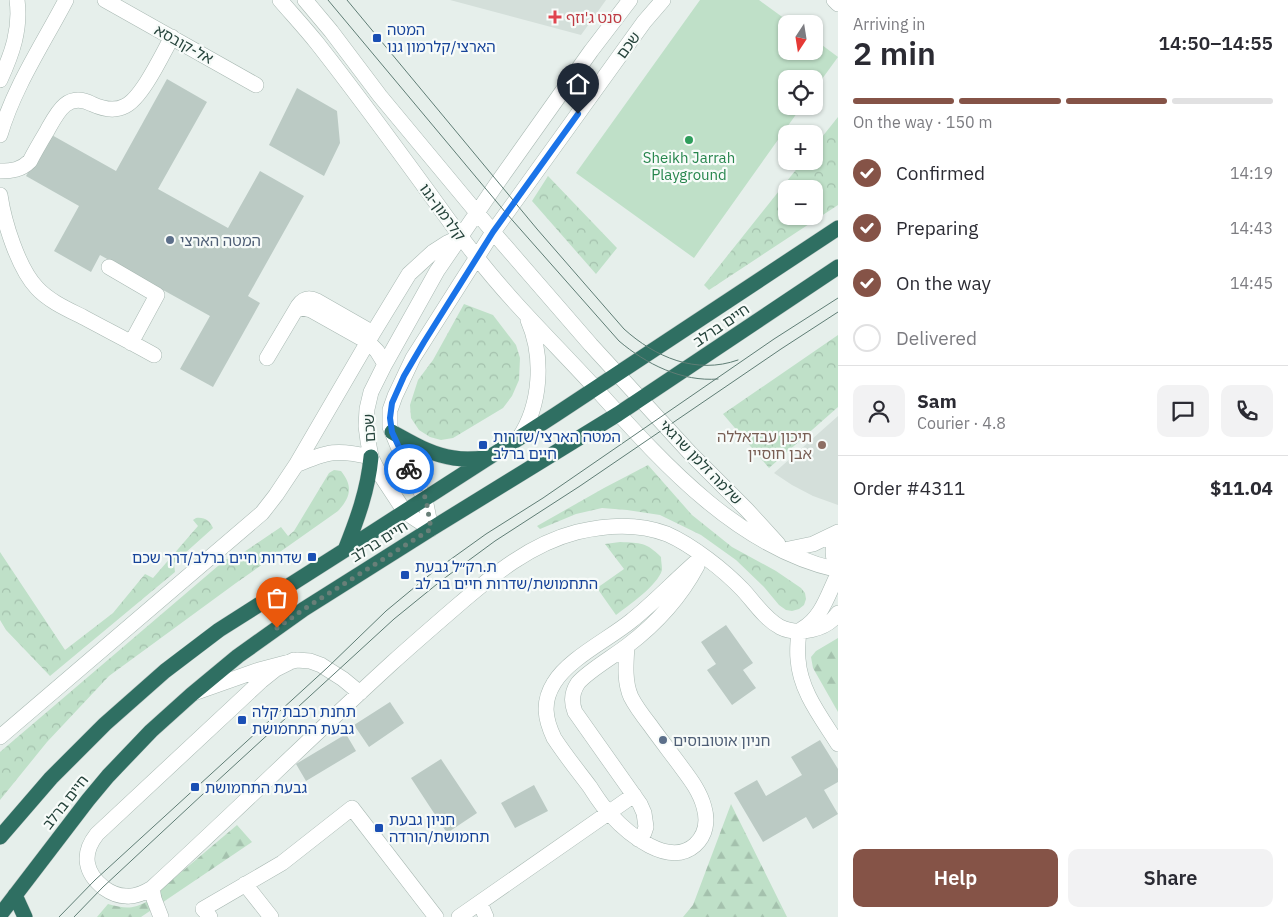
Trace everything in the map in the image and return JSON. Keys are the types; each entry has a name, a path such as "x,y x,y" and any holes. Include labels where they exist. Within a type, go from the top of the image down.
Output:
{"highway":[{"name":"חיים ברלב","path":"0,837 51,778 105,724 165,671 219,630 596,389 838,228"},
{"name":"חיים ברלב","path":"0,915 108,776 151,731 238,656 304,609 640,400 838,267"},
{"path":"392,432 442,456 469,459 488,458"},
{"path":"345,550 365,493 372,457"},
{"path":"0,823 31,800"},
{"path":"0,901 15,895 25,917"}],"street":[{"path":"0,80 17,36 17,0"},
{"path":"0,135 14,96 66,0"},
{"name":"קלרמון-גנו","path":"280,0 354,90 476,258 618,414"},
{"name":"קלרמון-גנו","path":"305,0 380,96 493,232 617,375"},
{"name":"שכם","path":"431,529 405,512 378,471 372,457 366,426 367,408 371,392 384,364 432,279 590,51 630,0"},
{"name":"שכם","path":"431,529 426,499 404,461 392,432 390,410 394,396 418,350 493,232 638,30 663,0"},
{"path":"834,0 838,4"},
{"name":"אל-קובסא","path":"110,1 256,85"},
{"path":"0,172 14,171 30,161 56,114 69,102 82,100 110,110 129,104 142,89 172,38"},
{"path":"0,195 3,214 18,258 37,288 66,308 154,355"},
{"path":"0,737 262,513 296,465 370,338 410,274 433,252 460,237"},
{"path":"109,267 157,295 131,343"},
{"path":"518,304 525,314 535,340 538,364 532,410 526,428 519,438"},
{"path":"267,358 296,310 304,308 370,338 384,364"},
{"name":"שלמה זלמן שרגאי","path":"617,375 784,550"},
{"name":"שלמה זלמן שרגאי","path":"618,414 654,452 712,506 749,533 809,561 838,569"},
{"path":"296,465 329,452 342,452 372,457"},
{"path":"294,660 276,669 260,681 97,834 91,842 87,864 91,875 103,887 114,894 126,896 135,896 152,888 360,693 441,620 498,571 518,558 558,538 576,532 614,526 634,527 667,534 703,556 741,588 774,623 785,629 799,631 827,625 838,613"},
{"path":"784,550 813,544 838,534"},
{"path":"838,534 833,553 834,562 838,569"},
{"path":"638,838 646,827 646,820 642,809 634,794 575,712 572,700 575,688 583,678 627,646 671,606 686,586 703,556"},
{"path":"627,646 626,667 630,697 697,789 706,814 705,829 697,843 691,848 678,853 659,850 648,845 608,813 554,738 546,717 546,704 554,683 561,673 572,663 630,622 703,556"},
{"path":"809,561 822,573 830,590"},
{"path":"799,631 816,618 838,574"},
{"path":"799,631 798,658 800,676 806,693 838,744"},
{"path":"191,695 259,670 294,660 303,660 321,665 344,679 360,693"},
{"path":"459,917 634,794"},
{"path":"210,917 203,909 282,862 352,808 436,917"},
{"path":"245,884 271,917"},
{"path":"152,888 161,917"},
{"path":"480,902 486,917"}],"shaded area":[{"name":"סנט ג'וזף","path":"450,0 606,0 581,35"},
{"name":"תיכון עבדאללה אבן חוסיין","path":"838,416 838,505 813,496 774,473"}],"green space":[{"name":"Sheikh Jarrah Playground","path":"700,0 759,0 780,15 778,15 778,60 823,60 823,46 838,57 823,78 823,70 778,70 778,115 796,115 788,125 778,125 778,140 694,258 576,173"},
{"path":"838,117 838,205 823,215 823,180 788,180 796,170 823,170 823,136"},
{"path":"548,176 617,248 596,274 532,201"},
{"path":"778,192 778,225 808,225 709,290 704,285"},
{"path":"464,304 493,315 516,345 520,358 519,380 512,396 503,408 453,438 441,440 430,437 419,430 411,418 410,405 418,380 433,360"},
{"path":"838,335 838,407 769,468 723,414"},
{"path":"648,465 692,515 732,547 776,571 801,588 805,593 804,605 792,611 786,610 736,560 701,535 660,515 602,508 576,514 540,529 537,526"},
{"path":"334,470 341,471 349,487 346,501 338,511 109,676 47,742 0,800 0,752 225,560 244,552 281,527 288,536 294,531 329,473"},
{"path":"196,518 207,520 213,528 174,563 175,572 50,676 6,630 0,620 0,552 65,650 113,613 145,574 153,578 198,526 193,520"},
{"path":"620,542 638,543 651,548 661,557 662,570 649,588 616,615 597,588 624,569 605,544"},
{"path":"838,638 838,712 813,668 811,657 816,651"},
{"path":"731,804 787,917 683,917 693,905"},
{"path":"237,825 252,842 141,917 97,917 108,904 127,908 146,902"}],"building":[{"name":"המטה הארצי","path":"167,79 207,102 158,189 228,228 260,171 304,196 248,296 260,303 213,387 180,369 210,316 100,255 91,272 54,251 79,206 26,176 50,134 116,171"},
{"path":"297,88 337,111 340,143 324,176 269,145"},
{"path":"726,625 753,663 743,670 756,688 732,705 707,670 716,664 701,642"},
{"path":"390,702 404,723 369,747 354,725"},
{"path":"346,734 356,751 306,781 296,764"},
{"path":"820,740 838,769 838,782 824,790 838,814 813,829 806,817 763,842 734,793 757,780 766,796 802,775 791,757"},
{"path":"441,759 477,813 447,833 411,778"},
{"path":"534,785 548,811 515,828 501,803"}],"tram line":[{"path":"328,0 506,213 619,341 641,357 665,370 691,378 718,379"},
{"path":"347,0 537,229 624,329 649,348 677,361 707,365 738,360"},
{"path":"59,917 95,880 327,668 386,611 433,572 774,339 838,298"},
{"path":"74,917 103,887 394,619 442,580 495,541 838,312"}],"way so far":[{"path":"277,628 431,529 426,499 409,469"}],"place":[{"name":"סנט ג'וזף","path":"555,17"},
{"name":"המטה הארצי/קלרמון גנו","path":"377,38"},
{"name":"Sheikh Jarrah Playground","path":"689,140"},
{"name":"המטה הארצי","path":"170,240"},
{"name":"המטה הארצי/שדרות חיים ברלב","path":"483,445"},
{"name":"תיכון עבדאללה אבן חוסיין","path":"822,445"},
{"name":"שדרות חיים ברלב/דרך שכם","path":"312,557"},
{"name":"ת.רק״ל גבעת התחמושת/שדרות חיים בר לב","path":"405,575"},
{"name":"תחנת רכבת קלה גבעת התחמושת","path":"242,720"},
{"name":"חניון אוטובוסים","path":"663,740"},
{"name":"גבעת התחמושת","path":"195,787"},
{"name":"חניון גבעת תחמושת/הורדה","path":"379,828"}],"route":[{"path":"409,469 390,427 390,410 394,396 413,358 464,276 523,189 578,114"}]}
